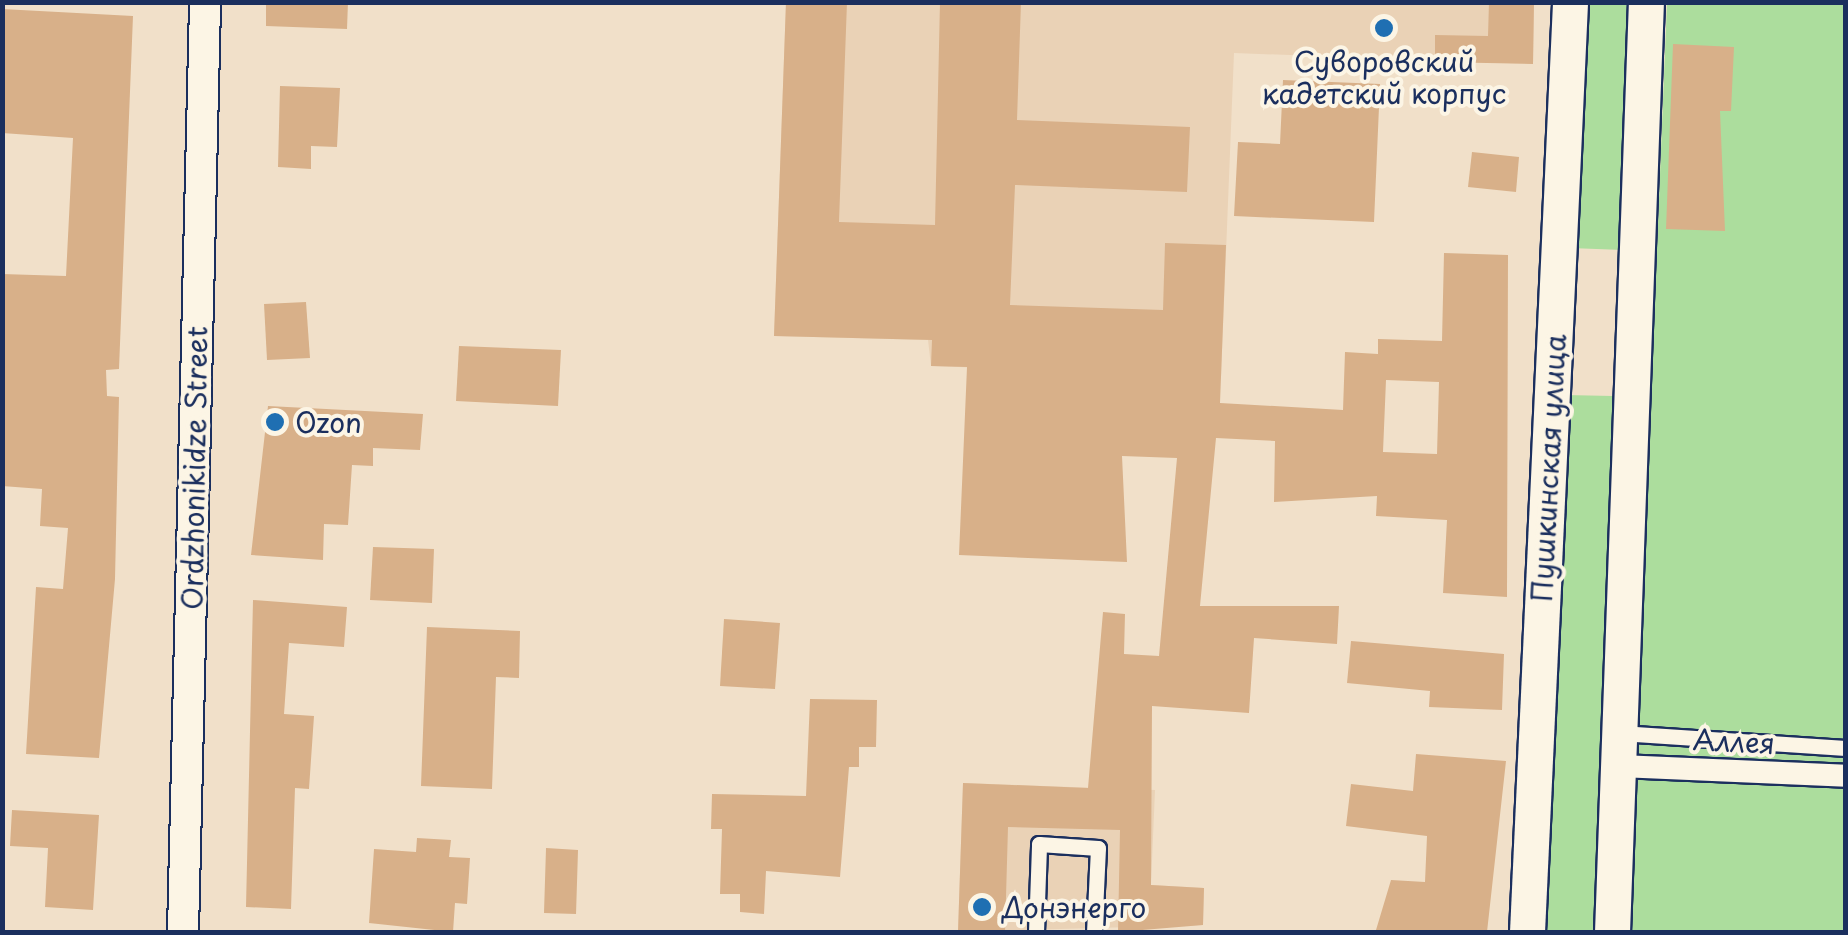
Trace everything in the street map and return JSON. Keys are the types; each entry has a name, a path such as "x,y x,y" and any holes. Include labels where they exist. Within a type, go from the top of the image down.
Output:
{"street":[{"name":"Ordzhonikidze Street","path":"183,932 206,2"},
{"name":"Пушкинская улица","path":"1527,932 1570,2"},
{"path":"1612,932 1646,2"},
{"name":"Аллея","path":"1619,749 1846,776"}],"lane":[{"path":"1619,749 1846,748"},
{"path":"1036,932 1039,844 1098,848 1094,932"}],"shaded area":[{"path":"786,3 1534,3 1533,64 1234,53 1221,377 931,366 928,340 774,336"},
{"path":"963,783 1155,790 1151,885 1204,888 1203,925 958,932"}],"green space":[{"path":"1582,3 1631,3 1623,250 1570,248"},
{"path":"1667,3 1845,3 1845,932 1629,932"},
{"path":"1565,395 1613,396 1596,932 1539,932"}],"building":[{"path":"266,2 348,2 347,29 266,26"},
{"path":"786,2 847,2 839,222 935,225 940,2 1021,2 1017,120 1190,127 1187,192 1015,185 1010,305 1163,310 1165,243 1226,245 1220,403 1343,410 1345,352 1378,354 1378,339 1442,341 1444,253 1508,255 1507,597 1443,593 1447,520 1376,516 1377,496 1274,502 1275,441 1216,438 1200,606 1339,606 1337,644 1254,638 1249,713 1152,706 1151,885 1204,888 1203,925 1118,932 1120,830 1008,827 1005,932 958,932 963,783 1088,788 1103,612 1125,614 1124,654 1159,656 1177,458 1122,456 1127,562 959,555 967,367 931,366 932,340 774,336","holes":["1386,380 1439,382 1437,454 1383,452"]},
{"path":"1489,2 1534,2 1533,64 1435,62 1435,35 1488,36"},
{"path":"2,9 133,16 119,369 106,370 107,396 119,397 115,579 99,758 26,754 36,587 63,589 68,528 40,526 42,489 2,486 2,274 66,276 73,138 2,133"},
{"path":"1673,44 1734,47 1731,111 1720,111 1725,231 1666,229"},
{"path":"1283,80 1380,84 1374,222 1234,216 1238,142 1280,144"},
{"path":"280,86 340,88 337,147 311,146 311,169 278,167"},
{"path":"1472,152 1519,157 1516,192 1468,187"},
{"path":"306,302 310,358 267,360 264,304"},
{"path":"459,346 561,350 558,406 456,401"},
{"path":"268,406 423,414 420,450 373,448 373,466 352,465 348,525 324,524 323,560 251,555"},
{"path":"373,547 434,549 432,603 370,600"},
{"path":"253,600 347,607 344,647 289,643 284,714 314,716 309,789 295,788 291,909 246,907"},
{"path":"724,619 780,623 775,689 720,686"},
{"path":"427,627 520,631 519,678 496,677 492,789 421,786"},
{"path":"1351,641 1504,654 1502,710 1429,707 1430,691 1347,683"},
{"path":"810,699 877,700 876,747 859,747 859,767 849,767 840,877 766,871 764,914 740,912 740,894 720,894 722,829 711,829 712,794 806,796"},
{"path":"1416,754 1506,761 1487,932 1376,930 1391,880 1425,882 1427,836 1346,826 1351,784 1413,791"},
{"path":"12,810 99,815 93,910 45,907 48,848 10,846"},
{"path":"417,838 451,840 449,857 470,858 467,904 455,903 453,932 369,923 374,849 416,852"},
{"path":"546,848 578,850 576,914 544,913"}],"place":[{"name":"Суворовский кадетский корпус","path":"1384,28"},
{"name":"Ozon","path":"275,422"},
{"name":"Донэнерго","path":"982,907"}]}
